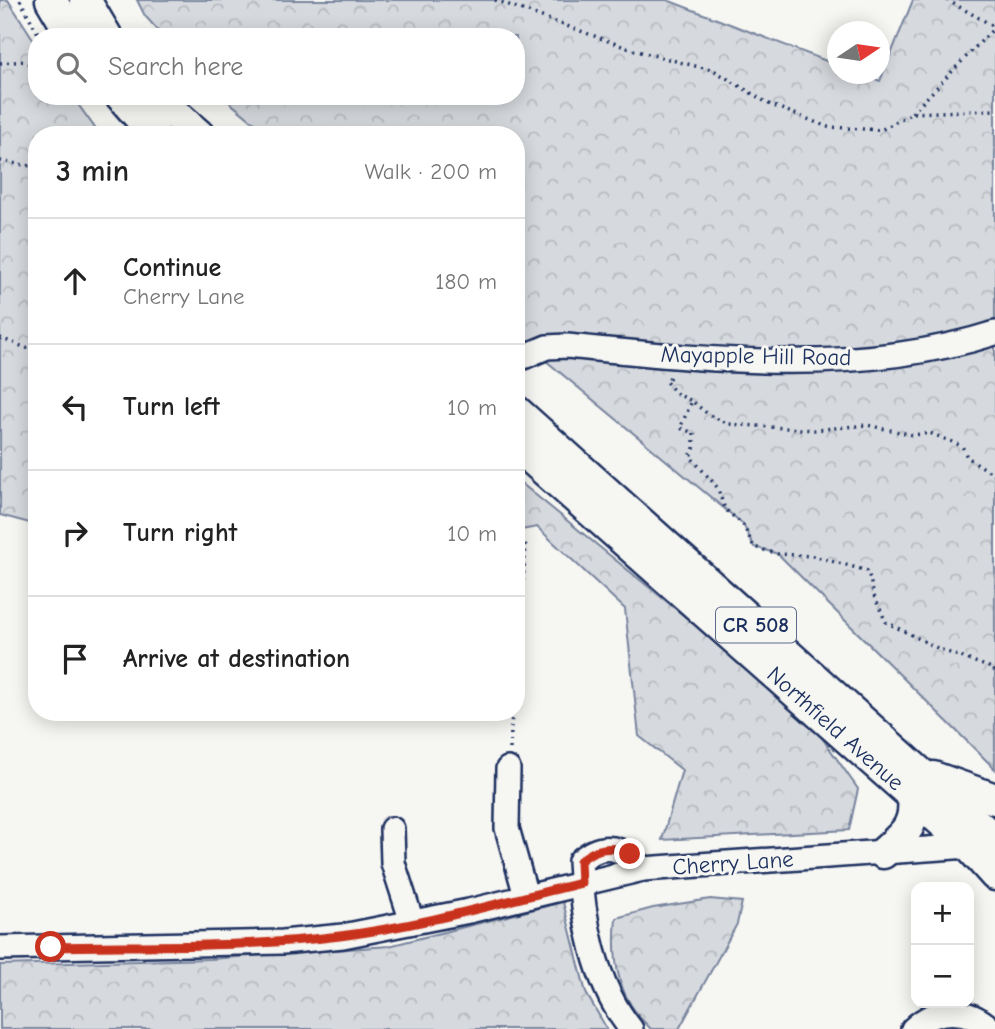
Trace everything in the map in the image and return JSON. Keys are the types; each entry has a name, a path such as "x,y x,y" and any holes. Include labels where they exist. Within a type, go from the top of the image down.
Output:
{"main road":[{"path":"51,0 68,28"},
{"path":"85,0 102,28"},
{"path":"129,105 147,126"},
{"path":"166,105 189,126"},
{"name":"Northfield Avenue","path":"525,419 916,784"},
{"name":"Northfield Avenue","path":"525,453 986,843 995,875"},
{"path":"883,852 905,833 915,815 916,784 995,799"}],"street":[{"name":"Mayapple Hill Road","path":"525,356 547,347 566,346 684,359 905,356 995,333"},
{"path":"508,769 507,828 526,896"},
{"path":"392,829 393,863 412,922"},
{"name":"Cherry Lane","path":"0,948 283,942 343,936 643,869 986,843"},
{"path":"581,883 602,981 631,1029"},
{"path":"913,1029 932,1016 950,1012 970,1015 990,1029"}],"path":[{"path":"20,0 35,28"},
{"path":"495,0 633,50 715,71 769,104 828,127 881,130 912,113 995,27 947,0"},
{"path":"0,62 28,63"},
{"path":"912,113 995,110"},
{"path":"0,161 28,166"},
{"path":"0,338 28,349"},
{"path":"684,359 666,382 677,394 692,401 709,415 729,424 814,430 867,425 913,435 930,433 962,446 967,457 995,475"},
{"path":"692,401 680,428 694,433 694,449 690,456 717,486 725,509 743,524 754,547 778,554 813,556 868,571 874,596 886,622 939,649 994,669 995,676"},
{"path":"508,769 511,721"}],"green space":[{"path":"0,0 8,0 28,31 28,105 78,105 94,126 28,126 28,523 0,515"},
{"path":"137,0 667,0 827,61 827,84 890,84 890,56 913,0 995,0 995,769 778,554 754,547 743,524 525,343 525,126 258,126 233,105 525,105 525,28 156,28 145,16"},
{"path":"525,486 806,715 858,789 849,830 662,840 682,770 639,736 625,609 537,527 525,529"},
{"path":"710,899 742,902 737,924 679,1029 651,1029 631,1005 619,978 615,949 616,918 653,908"},
{"path":"563,902 586,993 607,1029 0,1029 0,965 210,959 389,946"}],"route":[{"path":"51,947 283,942 343,936 469,911 581,883 580,861 590,852 614,846 630,854"}]}
